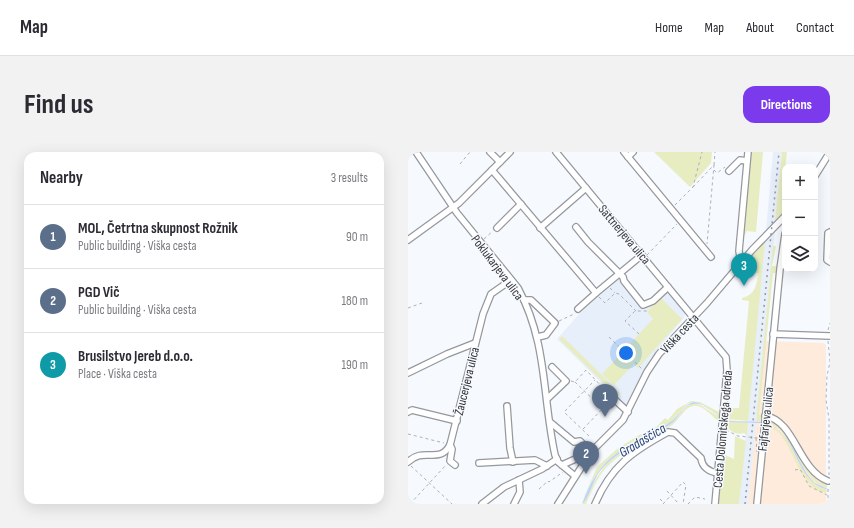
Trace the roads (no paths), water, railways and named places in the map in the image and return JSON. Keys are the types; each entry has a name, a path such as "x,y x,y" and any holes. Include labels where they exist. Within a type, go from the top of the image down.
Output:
{"street":[{"name":"Poklukarjeva ulica","path":"416,152 453,207 511,280 524,300 538,337 553,448 557,460"},
{"path":"490,152 500,162"},
{"path":"408,240 453,207 510,152"},
{"name":"Sattnerjeva ulica","path":"556,152 694,317"},
{"path":"633,152 626,154 712,257"},
{"path":"741,262 739,251 748,152"},
{"path":"818,172 828,158 830,152"},
{"path":"729,171 740,160 747,161"},
{"path":"492,170 595,294"},
{"path":"540,228 586,188"},
{"path":"497,228 521,204"},
{"name":"Viška cesta","path":"558,504 563,499 574,476 591,452 621,424 647,372 659,354 694,317 741,262 782,219"},
{"path":"576,227 620,274 643,305 653,301 668,287"},
{"path":"830,232 828,233 827,260 830,262"},
{"name":"Fajfarjeva ulica","path":"757,504 760,439 765,421 773,334 785,236"},
{"path":"578,309 643,256"},
{"name":"Žaucerjeva ulica","path":"455,465 450,461 452,449 450,445 475,343 491,294 511,280"},
{"path":"524,300 531,300 555,323 546,335 538,337"},
{"name":"Cesta Dolomitskega odreda","path":"694,317 722,351 726,360 727,370 715,504"},
{"path":"773,334 829,336"},
{"path":"408,373 447,354 475,343"},
{"path":"547,399 566,381 552,367"},
{"path":"613,398 628,412"},
{"path":"507,406 510,448 513,462"},
{"path":"408,412 412,410 457,421"},
{"path":"765,421 772,418 785,428 807,465 823,479 828,481"},
{"path":"550,422 574,442 580,441 591,452"},
{"path":"595,504 602,486 616,468 668,432 672,431 680,438 701,458 702,464 710,472 718,473"},
{"path":"409,464 419,455 434,456 443,454 450,445"},
{"path":"564,467 582,456 587,458"},
{"path":"479,463 535,460 547,466"},
{"path":"482,504 504,487 557,460 574,476"},
{"path":"514,504 520,492 519,480"}],"water":[{"name":"Gradaščica","path":"694,402 704,405 717,415 699,404 687,406 675,421 663,429 635,443 611,460 598,474 587,498 582,504 595,477 612,457 675,418 683,408"},
{"name":"Gradaščica","path":"721,417 730,421 761,422 775,428 759,423 731,422"},
{"name":"Gradaščica","path":"783,434 791,444 810,478 815,483 830,490 820,487 813,482 807,475 802,467"}],"railway":[{"path":"745,504 779,152"}],"place":[{"name":"Brusilstvo Jereb d.o.o.","path":"744,286"},
{"name":"MOL, Četrtna skupnost Rožnik","path":"605,417"},
{"name":"PGD Vič","path":"586,474"}]}
